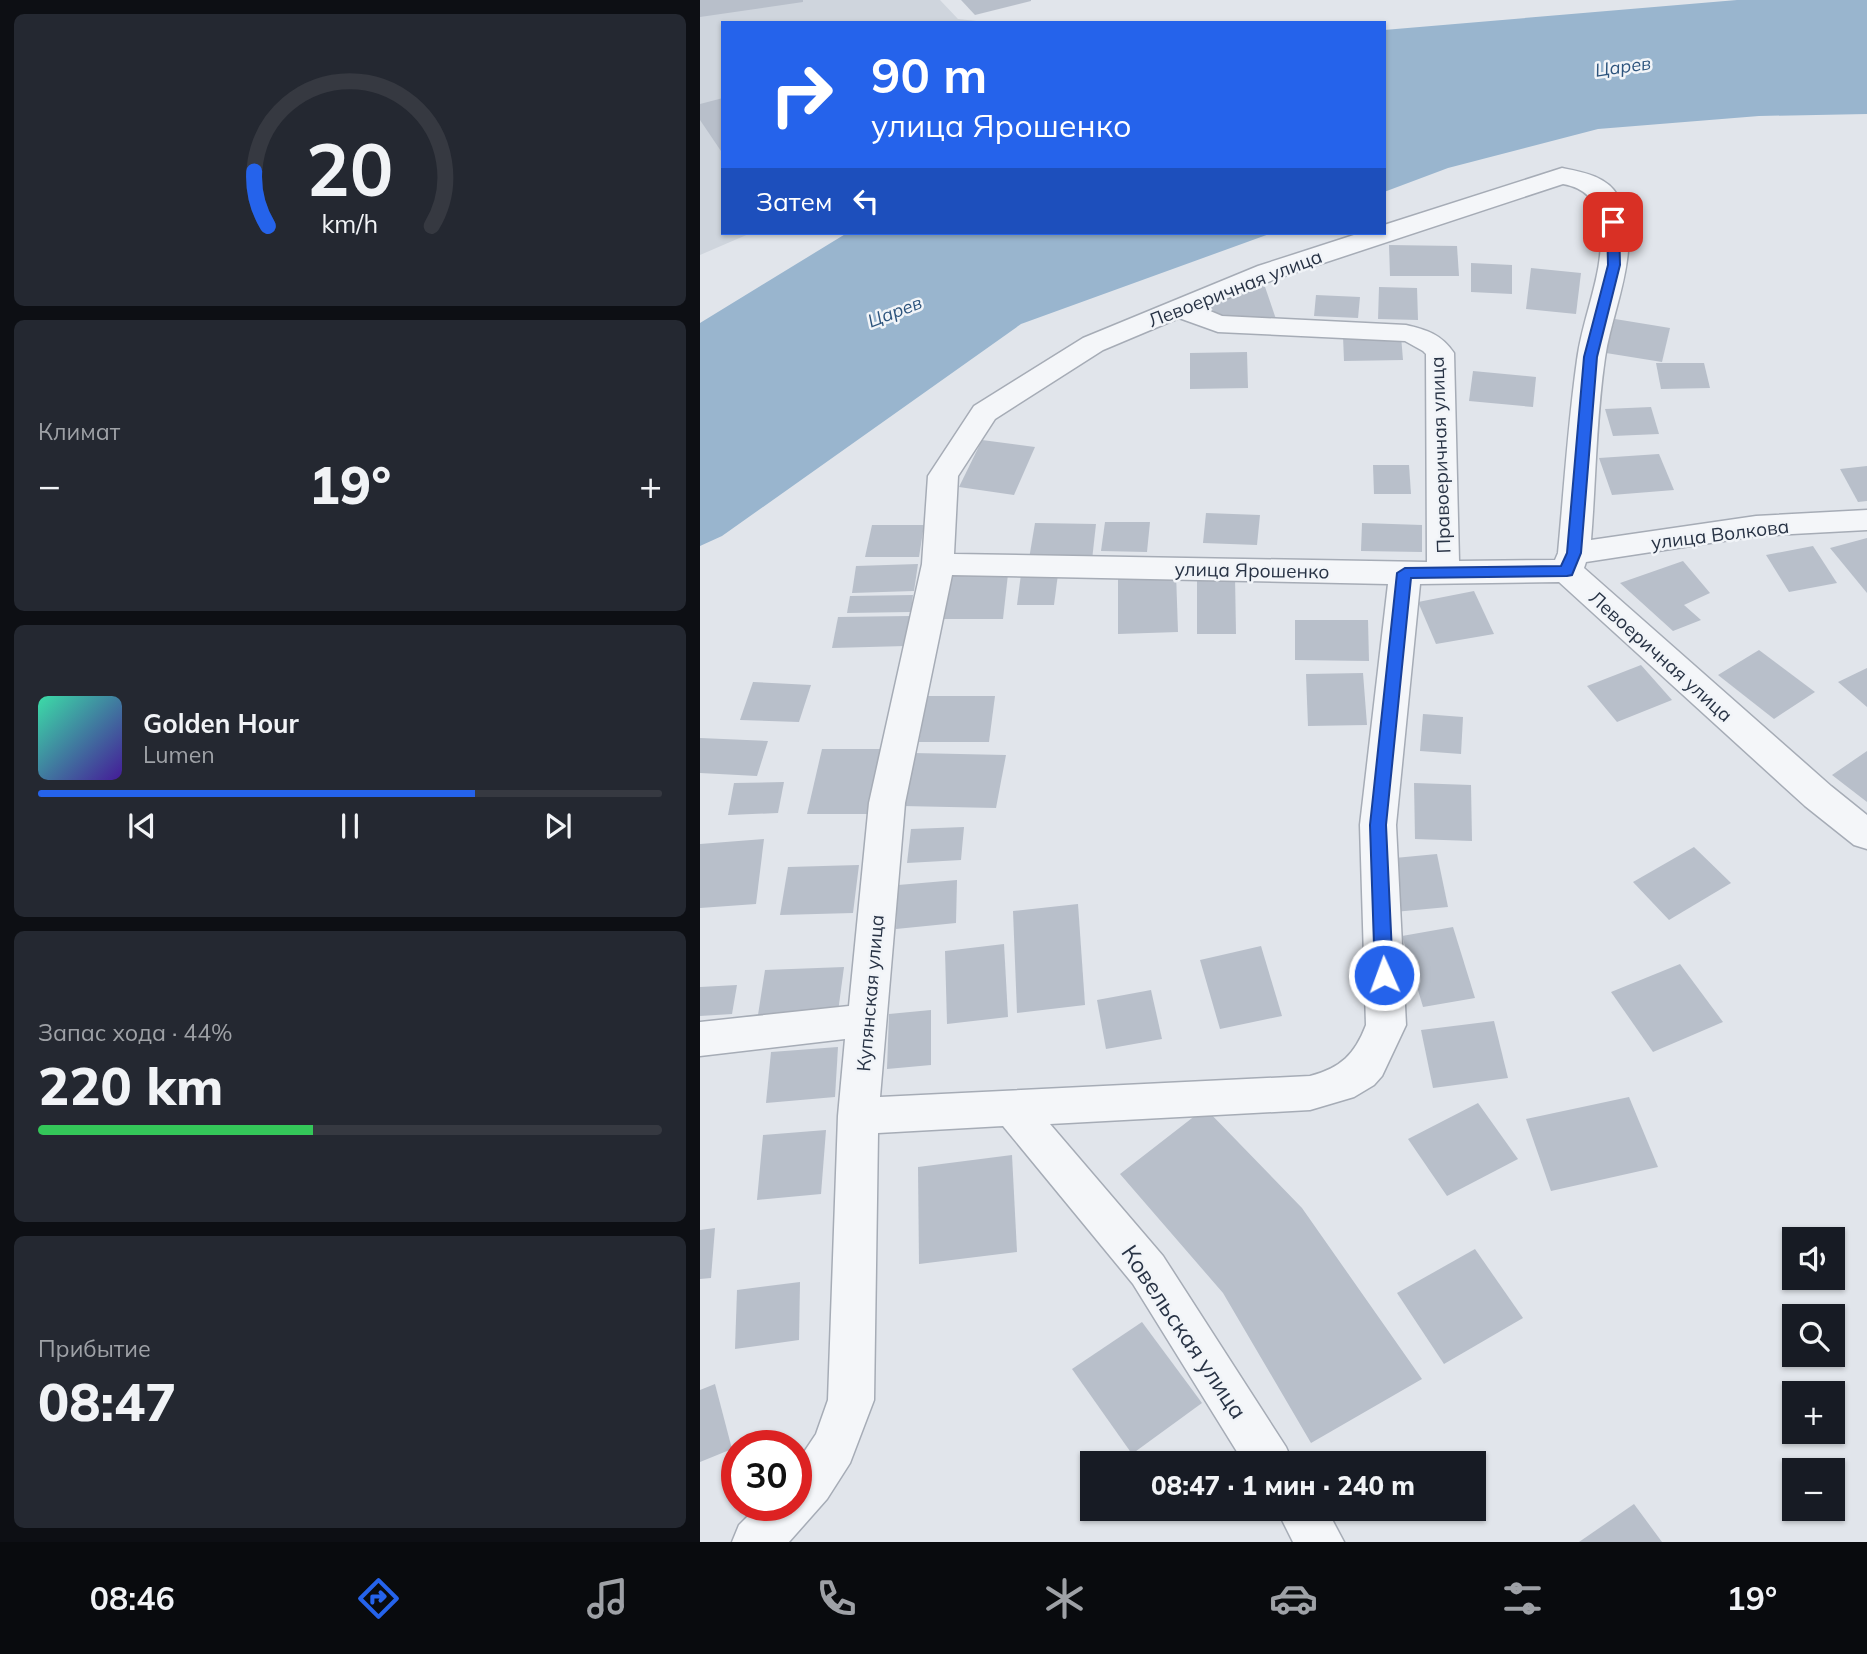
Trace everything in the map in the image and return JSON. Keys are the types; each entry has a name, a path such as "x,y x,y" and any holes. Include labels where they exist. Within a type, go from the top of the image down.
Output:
{"street":[{"name":"Левоеричная улица","path":"1386,233 1562,176 1586,181 1606,197 1613,222 1614,265 1591,357 1570,562 1818,796 1867,835"},
{"name":"Левоеричная улица","path":"943,476 984,414 1093,344 1268,272 1379,235"},
{"name":"Правоеричная улица","path":"1178,308 1219,324 1406,333 1430,341 1440,353 1443,573"},
{"name":"Купянская улица","path":"812,1481 834,1447 851,1400 858,1116 887,803 938,564 943,476"},
{"name":"улица Волкова","path":"1570,562 1756,526 1867,520"},
{"name":"улица Ярошенко","path":"938,564 1443,573 1570,562"},
{"path":"858,1116 1310,1093 1336,1087 1359,1075 1377,1050 1386,1025 1378,825 1405,573"},
{"path":"700,1039 868,1020"},
{"name":"Ковельская улица","path":"1012,1108 1148,1270 1262,1451"},
{"path":"756,1542 776,1521"},
{"path":"1307,1521 1320,1542"}],"shaded area":[{"path":"700,0 940,0 958,19 976,21 721,21 721,235 746,235 700,255"}],"water":[{"name":"Царев","path":"1737,0 1867,0 1867,114 1759,116 1598,129 1448,168 1386,191 1386,30"},
{"name":"Царев","path":"844,235 1266,235 1021,324 722,536 700,546 700,323"}],"building":[{"path":"700,0 803,0 803,2 700,17"},
{"path":"961,0 1031,0 1031,1 975,15"},
{"path":"721,99 721,151 700,120 700,104"},
{"path":"1389,245 1457,246 1459,276 1390,276"},
{"path":"1471,263 1512,265 1512,294 1471,292"},
{"path":"1531,268 1581,273 1576,314 1526,309"},
{"path":"1263,281 1277,322 1221,320 1207,303"},
{"path":"1379,287 1417,288 1418,320 1378,319"},
{"path":"1316,295 1360,297 1358,318 1314,316"},
{"path":"1615,319 1670,328 1662,362 1606,353"},
{"path":"1343,336 1401,336 1403,360 1344,361"},
{"path":"1247,352 1248,388 1190,389 1190,353"},
{"path":"1656,363 1704,363 1710,388 1661,389"},
{"path":"1473,371 1536,377 1533,407 1469,401"},
{"path":"1651,407 1659,434 1613,436 1605,409"},
{"path":"982,440 1035,447 1014,495 959,487"},
{"path":"1659,454 1674,490 1612,495 1599,458"},
{"path":"1373,465 1409,465 1411,494 1374,494"},
{"path":"1867,466 1867,501 1858,502 1840,469"},
{"path":"1206,513 1260,515 1257,545 1203,543"},
{"path":"1105,522 1150,522 1147,552 1101,551"},
{"path":"1035,523 1096,524 1092,560 1029,559"},
{"path":"1362,523 1422,525 1422,552 1361,551"},
{"path":"872,525 924,525 919,557 865,557"},
{"path":"1867,538 1867,593 1830,548"},
{"path":"1813,546 1837,583 1789,592 1766,555"},
{"path":"1683,561 1710,593 1684,605 1701,620 1673,631 1620,583"},
{"path":"918,564 914,591 852,593 856,566"},
{"path":"1176,573 1178,632 1118,634 1118,575"},
{"path":"1008,574 1003,619 944,619 951,575"},
{"path":"1021,574 1058,574 1054,605 1017,605"},
{"path":"1235,576 1236,634 1197,634 1197,577"},
{"path":"1474,591 1494,634 1436,644 1418,602"},
{"path":"913,595 911,612 847,613 850,596"},
{"path":"910,616 906,646 832,648 838,617"},
{"path":"1295,620 1368,620 1369,661 1295,660"},
{"path":"1759,650 1815,692 1774,719 1718,675"},
{"path":"1641,665 1672,700 1617,722 1587,686"},
{"path":"1867,668 1867,707 1838,682"},
{"path":"1363,673 1367,725 1308,726 1306,674"},
{"path":"753,682 811,685 799,722 740,720"},
{"path":"927,696 995,696 989,742 919,742"},
{"path":"1423,714 1463,717 1461,754 1420,751"},
{"path":"700,738 768,741 757,776 700,773"},
{"path":"822,749 882,749 870,814 807,814"},
{"path":"1867,751 1867,802 1832,775"},
{"path":"913,753 1006,755 996,808 902,806"},
{"path":"784,782 778,813 728,815 734,783"},
{"path":"1414,783 1471,785 1472,841 1415,839"},
{"path":"964,827 961,860 907,863 911,829"},
{"path":"764,839 756,904 700,908 700,844"},
{"path":"1694,847 1731,883 1669,920 1633,882"},
{"path":"1437,854 1448,907 1394,912 1384,859"},
{"path":"859,865 853,913 780,915 788,867"},
{"path":"957,880 956,923 896,929 898,885"},
{"path":"1078,904 1085,1005 1017,1013 1013,911"},
{"path":"1453,927 1475,998 1423,1007 1402,936"},
{"path":"1004,944 1008,1017 947,1024 945,951"},
{"path":"1261,946 1282,1016 1220,1029 1200,960"},
{"path":"1680,964 1723,1022 1653,1052 1611,992"},
{"path":"844,967 838,1012 758,1015 765,970"},
{"path":"737,985 732,1014 700,1016 700,987"},
{"path":"1151,990 1162,1039 1106,1049 1097,1000"},
{"path":"931,1010 931,1065 887,1069 889,1014"},
{"path":"1494,1021 1508,1078 1433,1088 1421,1030"},
{"path":"838,1047 835,1097 766,1103 771,1052"},
{"path":"1629,1097 1658,1167 1551,1191 1526,1119"},
{"path":"1478,1103 1518,1159 1447,1196 1408,1139"},
{"path":"1205,1108 1302,1208 1422,1379 1311,1443 1223,1293 1120,1174"},
{"path":"826,1130 821,1194 757,1200 763,1135"},
{"path":"1012,1155 1017,1252 919,1264 918,1167"},
{"path":"715,1228 711,1278 700,1279 700,1230"},
{"path":"1475,1249 1523,1318 1444,1364 1397,1293"},
{"path":"800,1282 799,1340 735,1349 737,1290"},
{"path":"1142,1322 1202,1403 1136,1451 1130,1451 1072,1369"},
{"path":"715,1384 727,1430 721,1430 721,1453 700,1462 700,1390"},
{"path":"1634,1504 1662,1542 1579,1542"}],"route":[{"path":"1384,975 1378,825 1405,573 1567,571 1574,553 1591,357 1614,265 1613,222"}]}
